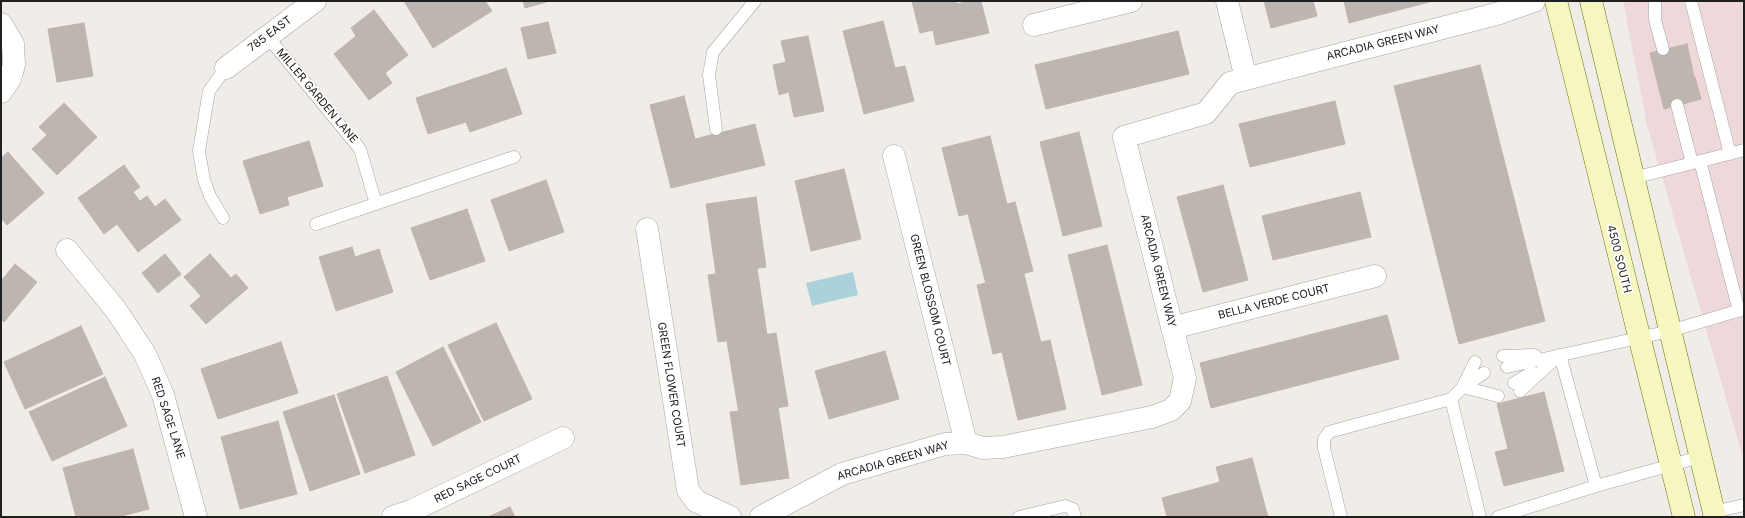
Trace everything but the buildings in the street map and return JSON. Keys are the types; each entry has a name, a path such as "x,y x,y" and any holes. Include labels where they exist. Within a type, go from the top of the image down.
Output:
{"main road":[{"name":"4500 SOUTH","path":"1556,1 1684,517"},
{"path":"1591,1 1714,514"}],"street":[{"name":"785 EAST","path":"226,68 315,1"},
{"path":"1034,25 1131,1"},
{"path":"1227,1 1246,79"},
{"name":"ARCADIA GREEN WAY","path":"761,517 842,474 945,444 966,443 983,448 1003,447 1152,417 1171,410 1180,401 1185,378 1124,137 1206,113 1230,83 1500,13 1534,1"},
{"path":"1,24 14,44 14,64 10,79 1,92"},
{"name":"GREEN BLOSSOM COURT","path":"894,156 966,443"},
{"name":"GREEN FLOWER COURT","path":"646,229 688,490 696,501 730,517"},
{"name":"RED SAGE LANE","path":"67,250 116,310 145,354 163,395 196,517"},
{"name":"BELLA VERDE COURT","path":"1172,328 1375,276"},
{"name":"RED SAGE COURT","path":"393,517 411,511 563,438"}],"lane":[{"path":"716,129 709,75 713,52 755,1"},
{"path":"1655,1 1655,20 1663,50"},
{"path":"1692,1 1730,154"},
{"name":"MILLER GARDEN LANE","path":"267,36 360,148 376,204"},
{"path":"223,218 210,196 204,180 199,150 209,91 226,68"},
{"path":"1505,362 1560,355 1670,331 1741,310 1677,105"},
{"path":"1633,178 1744,150"},
{"path":"316,224 514,157"},
{"path":"1517,387 1560,355"},
{"path":"1560,355 1596,486"},
{"path":"1463,387 1476,362"},
{"path":"1341,517 1324,448 1324,439 1329,432 1451,399 1463,387 1484,373"},
{"path":"1463,387 1496,392"},
{"path":"1451,399 1480,517"},
{"path":"1498,517 1596,486 1700,457"},
{"path":"1714,514 1744,505"},
{"path":"1019,517 1066,506 1074,509 1075,517"}],"shaded area":[{"path":"1623,1 1744,1 1744,461 1647,125"}],"water":[{"path":"853,272 858,295 812,306 806,283"}]}
